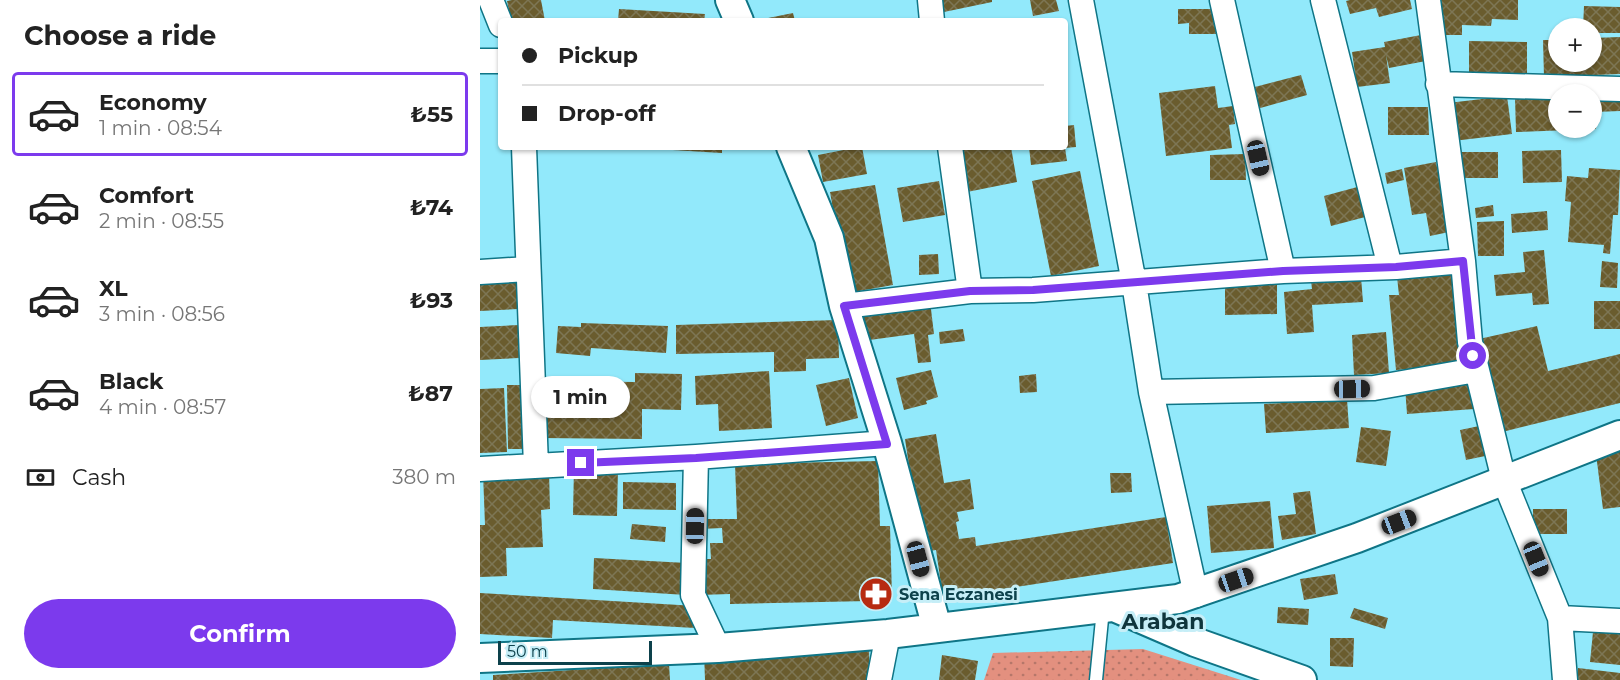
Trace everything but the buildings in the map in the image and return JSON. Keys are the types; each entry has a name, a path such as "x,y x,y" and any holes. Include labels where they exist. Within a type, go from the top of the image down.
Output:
{"street":[{"path":"491,0 498,18"},
{"path":"730,0 738,18"},
{"path":"930,0 932,18"},
{"path":"1081,0 1134,283 1151,392 1196,595"},
{"path":"1222,0 1283,271"},
{"path":"1323,0 1390,267"},
{"path":"1428,0 1463,261 1470,342 1504,480 1560,618 1566,680"},
{"path":"480,61 498,61"},
{"path":"1438,84 1620,89"},
{"path":"524,150 536,466"},
{"path":"792,150 829,238 844,306 887,444 937,628"},
{"path":"950,150 970,291"},
{"path":"844,306 970,291 1033,290 1283,271 1390,267 1463,261"},
{"path":"480,272 528,269"},
{"path":"1151,392 1374,388 1476,370"},
{"path":"480,658 718,648 888,634 1178,599 1196,595 1357,538 1620,435"},
{"path":"480,469 696,458 887,444"},
{"path":"696,458 693,595 718,648"},
{"path":"1108,608 1274,675 1302,680"},
{"path":"1560,618 1620,621"},
{"path":"879,680 888,634"}],"lane":[{"path":"1096,680 1108,608"}],"shaded area":[{"path":"1143,649 1241,680 984,680 993,653"}],"place":[{"name":"Sena Eczanesi","path":"876,594"}],"district":[{"name":"Araban","path":"1163,621"}],"route":[{"path":"581,463 696,458 887,444 844,306 970,291 1033,290 1283,271 1396,267 1463,261 1473,356"}]}
